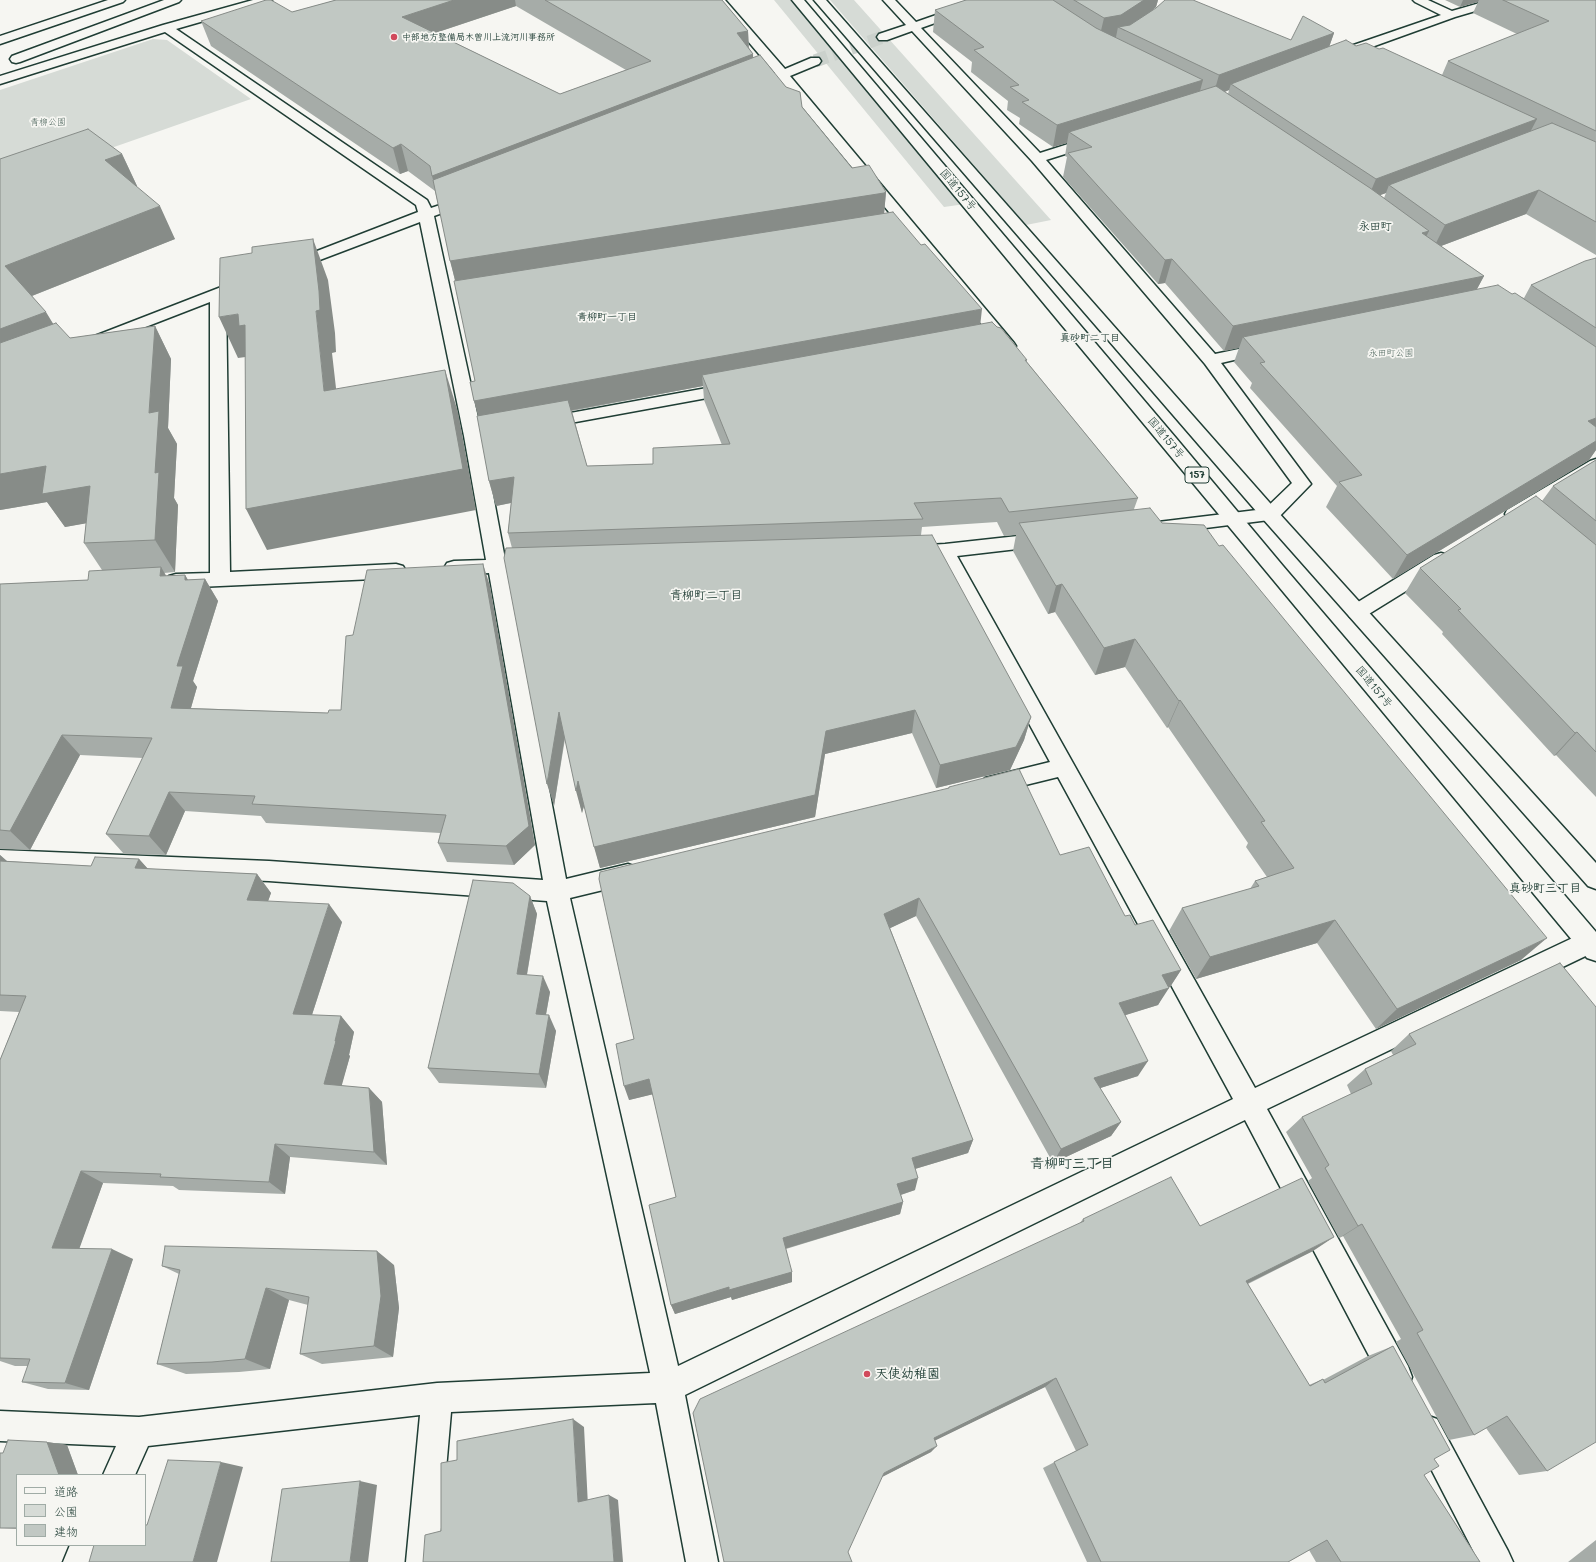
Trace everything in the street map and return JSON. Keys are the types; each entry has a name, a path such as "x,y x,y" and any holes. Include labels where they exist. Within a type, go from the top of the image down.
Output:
{"main road":[{"path":"0,40 119,0"},
{"path":"7,63 174,0"},
{"path":"0,80 167,28 266,0"},
{"path":"719,0 910,229 994,339 1016,356"},
{"name":"国道157号","path":"798,0 1593,946"},
{"name":"国道157号","path":"820,0 1270,515 1596,879"},
{"path":"889,0 1037,158 1211,360 1302,484 1270,515 1144,527"},
{"path":"883,37 990,0"},
{"path":"1419,0 1451,15"},
{"path":"1330,58 1451,15 1502,0"},
{"path":"167,28 422,202 454,303 481,434 496,566 557,891 668,1387 702,1562"},
{"path":"1352,50 1366,56"},
{"path":"739,92 815,61"},
{"path":"1037,158 1105,137"},
{"path":"277,271 449,205"},
{"path":"894,231 910,229"},
{"path":"80,347 262,276"},
{"path":"218,293 220,579"},
{"path":"1211,360 1279,345"},
{"path":"528,426 753,384"},
{"path":"1501,523 1526,515 1596,465"},
{"path":"898,553 946,552 1062,538"},
{"path":"1357,612 1455,551"},
{"path":"946,552 1250,1104 1497,1562"},
{"path":"157,582 551,564"},
{"path":"973,790 1065,767"},
{"path":"0,860 269,871 557,891 649,869"},
{"path":"0,1426 139,1432 437,1398 668,1387 1250,1104 1593,946"},
{"path":"422,1562 437,1398"},
{"path":"119,1474 139,1432"},
{"path":"79,1562 87,1546"}],"green space":[{"path":"774,0 793,0 965,204 944,207"},
{"path":"830,0 854,0 1051,220 1026,225"},
{"name":"青柳公園","path":"153,39 167,40 251,99 0,187 0,90"}],"building":[{"path":"266,0 271,0 292,12 336,0 454,0 402,17 560,94 651,61 545,0 722,0 748,31 737,33 753,54 432,176 430,166 401,144 393,148 201,21"},
{"path":"966,0 1053,0 1096,28 1203,80 1057,125 1022,102 1029,100 1010,87 1019,85 974,50 984,47 935,10"},
{"path":"1074,0 1144,0 1121,15 1104,18"},
{"path":"1165,0 1193,0 1291,40 1303,16 1334,33 1219,75 1118,27 1130,25 1156,8"},
{"path":"1503,0 1596,0 1596,131 1448,61 1549,21"},
{"path":"1346,40 1356,46 1366,43 1379,49 1383,48 1537,119 1376,179 1231,84"},
{"path":"760,55 786,87 800,92 802,107 852,168 869,165 886,192 450,261 433,180"},
{"path":"1216,86 1370,188 1429,231 1422,233 1484,276 1233,326 1172,259 1165,260 1068,153 1092,147 1069,132"},
{"path":"1552,123 1596,142 1596,222 1539,190 1445,225 1389,185"},
{"path":"88,129 122,154 105,160 160,206 5,266 46,312 0,329 0,159"},
{"path":"893,212 921,245 925,244 982,309 474,401 470,382 475,381 454,281"},
{"path":"313,239 319,291 320,310 316,311 324,391 445,370 463,469 246,509 245,325 239,326 238,314 219,317 220,258 252,253 252,247"},
{"path":"1596,258 1596,328 1531,285 1585,261"},
{"path":"1498,285 1512,294 1515,293 1596,347 1596,418 1588,421 1596,427 1596,441 1407,555 1339,482 1362,475 1260,363 1265,362 1243,337"},
{"path":"992,322 997,327 1001,328 1027,360 1025,360 1138,498 1009,512 1001,498 914,503 923,519 508,533 514,477 489,481 477,416 568,400 587,466 653,464 653,448 730,444 702,375"},
{"path":"56,323 70,338 155,326 149,413 159,411 155,473 159,472 155,540 84,543 90,486 42,494 46,466 0,474 0,343"},
{"path":"1596,460 1596,521 1553,486"},
{"path":"1536,496 1596,545 1596,752 1577,732 1575,733 1458,610 1461,609 1420,568"},
{"path":"1150,508 1162,523 1204,525 1219,546 1223,545 1547,938 1397,1009 1335,920 1210,957 1182,908 1259,886 1255,881 1294,868 1261,822 1265,821 1135,639 1104,648 1062,584 1056,586 1019,523"},
{"path":"932,535 1031,717 1016,747 940,765 915,710 826,731 815,795 594,847 578,781 576,791 559,712 547,784 504,558 506,548"},
{"path":"483,564 529,826 506,846 438,843 446,815 252,804 255,796 169,792 149,836 106,834 152,738 62,735 10,831 0,830 0,584 88,580 89,571 161,567 160,576 185,575 185,580 205,579 177,666 183,666 171,708 328,713 329,710 341,710 346,636 353,635 367,570"},
{"path":"1019,769 1060,855 1089,847 1125,916 1130,915 1135,925 1153,920 1181,970 1162,975 1169,988 1119,1003 1148,1061 1094,1078 1121,1122 1061,1149 919,898 884,914 973,1140 912,1158 918,1178 897,1184 903,1202 783,1238 792,1272 729,1290 729,1287 671,1305 649,1205 676,1197 649,1079 624,1086 616,1044 634,1039 599,879 600,872 949,788"},
{"path":"95,857 139,859 135,868 257,874 247,900 329,904 293,1014 341,1016 336,1041 324,1084 369,1088 374,1152 275,1144 269,1182 160,1177 161,1174 81,1171 52,1248 112,1249 65,1383 22,1382 30,1359 0,1358 0,1060 26,996 0,995 0,861 91,866"},
{"path":"473,880 513,883 530,896 517,974 543,976 536,1014 549,1015 539,1074 428,1068"},
{"path":"1560,963 1596,1007 1596,1442 1547,1471 1507,1416 1474,1435 1417,1333 1423,1330 1362,1224 1358,1226 1325,1168 1329,1165 1302,1117 1372,1084 1365,1069 1416,1044 1409,1034"},
{"path":"1171,1177 1200,1226 1302,1178 1334,1237 1246,1281 1310,1386 1323,1379 1325,1383 1393,1346 1450,1450 1434,1459 1439,1466 1424,1475 1480,1562 1341,1562 1327,1540 1288,1562 1101,1562 1054,1462 1088,1445 1056,1378 934,1438 937,1446 884,1473 848,1552 852,1562 724,1562 693,1413 700,1399 1084,1221 1083,1219"},
{"path":"165,1246 377,1251 381,1296 374,1346 300,1354 309,1297 266,1288 245,1359 157,1364 180,1270 162,1266"},
{"path":"573,1419 578,1502 609,1495 614,1562 423,1562 425,1535 441,1531 441,1463 457,1460 457,1441"},
{"path":"8,1440 47,1442 59,1474 16,1474 16,1528 0,1528 0,1453 3,1453"},
{"path":"168,1460 221,1462 193,1562 89,1562 94,1546 146,1546 147,1525"},
{"path":"360,1481 350,1562 271,1562 282,1489"}],"tunnel":[{"path":"815,61 883,37"}],"place":[{"name":"中部地方整備局木曽川上流河川事務所","path":"394,37"},
{"name":"天使幼稚園","path":"867,1374"}],"district":[{"name":"永田町","path":"1375,227"},
{"name":"青柳町一丁目","path":"607,317"},
{"name":"真砂町二丁目","path":"1090,338"},
{"name":"青柳町二丁目","path":"706,595"},
{"name":"真砂町三丁目","path":"1545,888"},
{"name":"青柳町三丁目","path":"1072,1164"}],"park label":[{"name":"永田町公園","path":"1391,353"}]}
